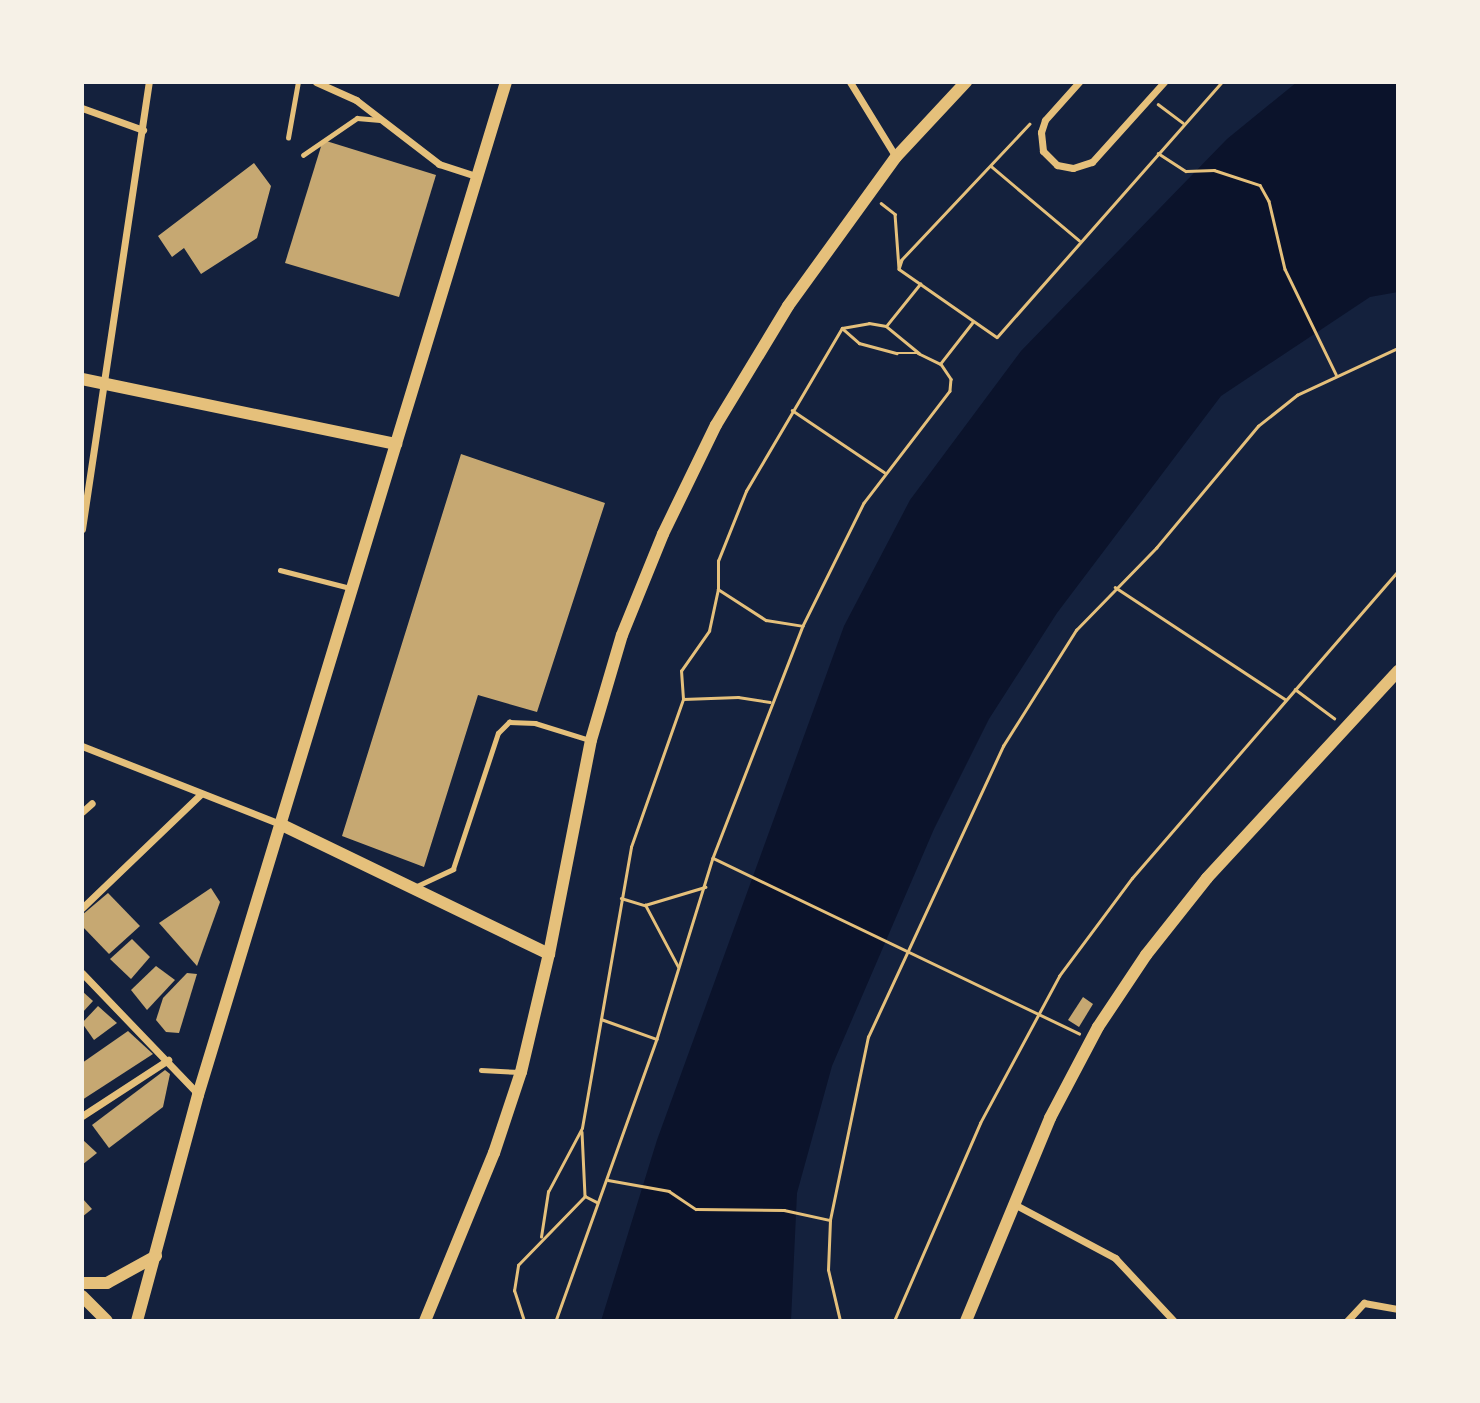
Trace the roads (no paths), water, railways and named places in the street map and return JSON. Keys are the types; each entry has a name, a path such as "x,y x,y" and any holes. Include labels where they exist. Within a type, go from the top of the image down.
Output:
{"street":[{"path":"82,529 86,483 107,384 149,82"},
{"path":"317,82 356,100 388,122 439,164 475,176"},
{"path":"137,1321 198,1095 354,589 475,176 506,82"},
{"path":"850,82 895,157"},
{"path":"425,1321 494,1153 521,1072 549,954 590,740 622,635 699,458 788,306 867,193 895,157 966,82"},
{"path":"1079,82 1045,120 1041,132 1043,151 1057,164 1073,168 1093,162 1164,82"},
{"path":"82,108 143,130"},
{"path":"82,380 396,444"},
{"path":"966,1321 1013,1204 1091,1039 1146,955 1207,878 1398,671"},
{"path":"82,746 280,824 549,954"},
{"path":"82,908 201,794"},
{"path":"82,812 92,803"},
{"path":"82,973 168,1060 198,1095"},
{"path":"82,1116 168,1060"},
{"path":"1013,1204 1115,1258 1157,1297 1174,1321"},
{"path":"82,1283 107,1283 156,1256"},
{"path":"82,1296 107,1321"},
{"path":"1347,1321 1364,1303 1398,1309"}],"lane":[{"path":"288,138 298,82"},
{"path":"303,155 357,118 388,122"},
{"path":"280,570 354,589"},
{"path":"413,887 453,869 498,733 509,722 535,723 590,740"},
{"path":"481,1070 521,1072"}],"water":[{"path":"1297,82 1398,82 1398,292 1370,297 1221,396 1057,613 989,719 934,829 832,1066 797,1193 791,1321 601,1321 657,1140 844,626 910,500 1021,351 1227,139"}]}
